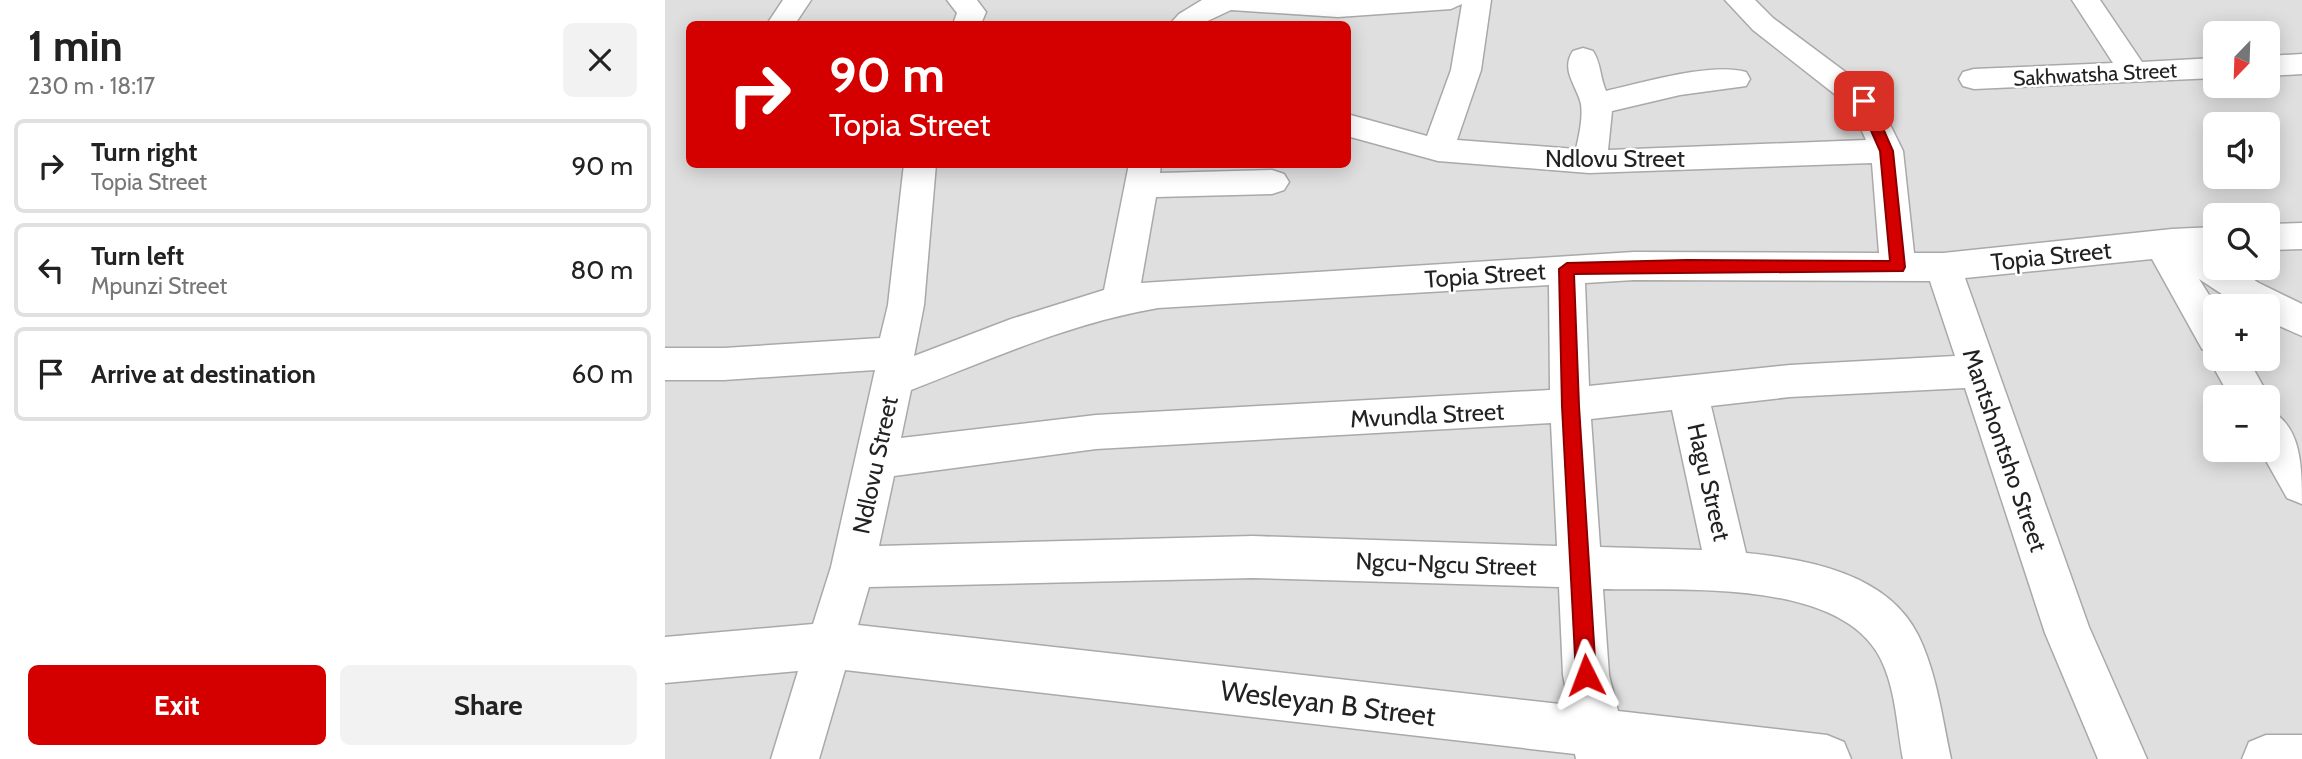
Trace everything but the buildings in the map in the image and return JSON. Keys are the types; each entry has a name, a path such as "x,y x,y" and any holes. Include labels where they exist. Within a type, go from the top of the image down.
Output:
{"street":[{"path":"783,21 797,0"},
{"path":"1188,21 1202,11 1228,1 1244,0 1319,9 1451,0"},
{"path":"1439,150 1466,70 1477,0"},
{"path":"1739,0 1763,24 1844,83 1864,101 1887,151 1898,267"},
{"path":"2086,0 2134,72"},
{"path":"1583,58 1584,76 1596,104 1596,128 1589,162"},
{"path":"2280,65 2302,64"},
{"name":"Sakhwatsha Street","path":"1974,79 2203,69"},
{"path":"1596,104 1680,85 1735,79"},
{"name":"Ndlovu Street","path":"1351,125 1439,150 1589,162 1887,151"},
{"name":"Ndlovu Street","path":"795,759 853,567 877,460 906,305 920,168"},
{"path":"1120,299 1143,175 1272,182"},
{"path":"2280,237 2302,236"},
{"name":"Topia Street","path":"665,364 894,366 1120,299 1157,295 1567,269 1686,265 1943,267 2203,241"},
{"path":"2167,244 2246,293 2302,321"},
{"path":"2167,244 2203,314"},
{"name":"Mantshontsho Street","path":"1943,267 2068,632 2123,759"},
{"path":"1567,269 1570,406 1586,675 1599,747"},
{"name":"Mvundla Street","path":"877,460 985,444 1096,432 1570,406 1790,381 1977,371"},
{"name":"Hagu Street","path":"1688,391 1729,572"},
{"path":"2280,447 2302,485"},
{"name":"Ngcu-Ngcu Street","path":"853,567 1253,557 1729,572 1780,577 1839,593 1860,604 1880,620 1902,651 1927,759"},
{"name":"Wesleyan B Street","path":"665,660 829,645 1599,747 1827,759"},
{"path":"2266,759 2302,759"}],"shaded area":[{"path":"665,0 2302,0 2302,759 665,759"}],"route":[{"path":"1586,675 1570,406 1567,269 1686,265 1898,267 1887,151 1864,101"}]}
